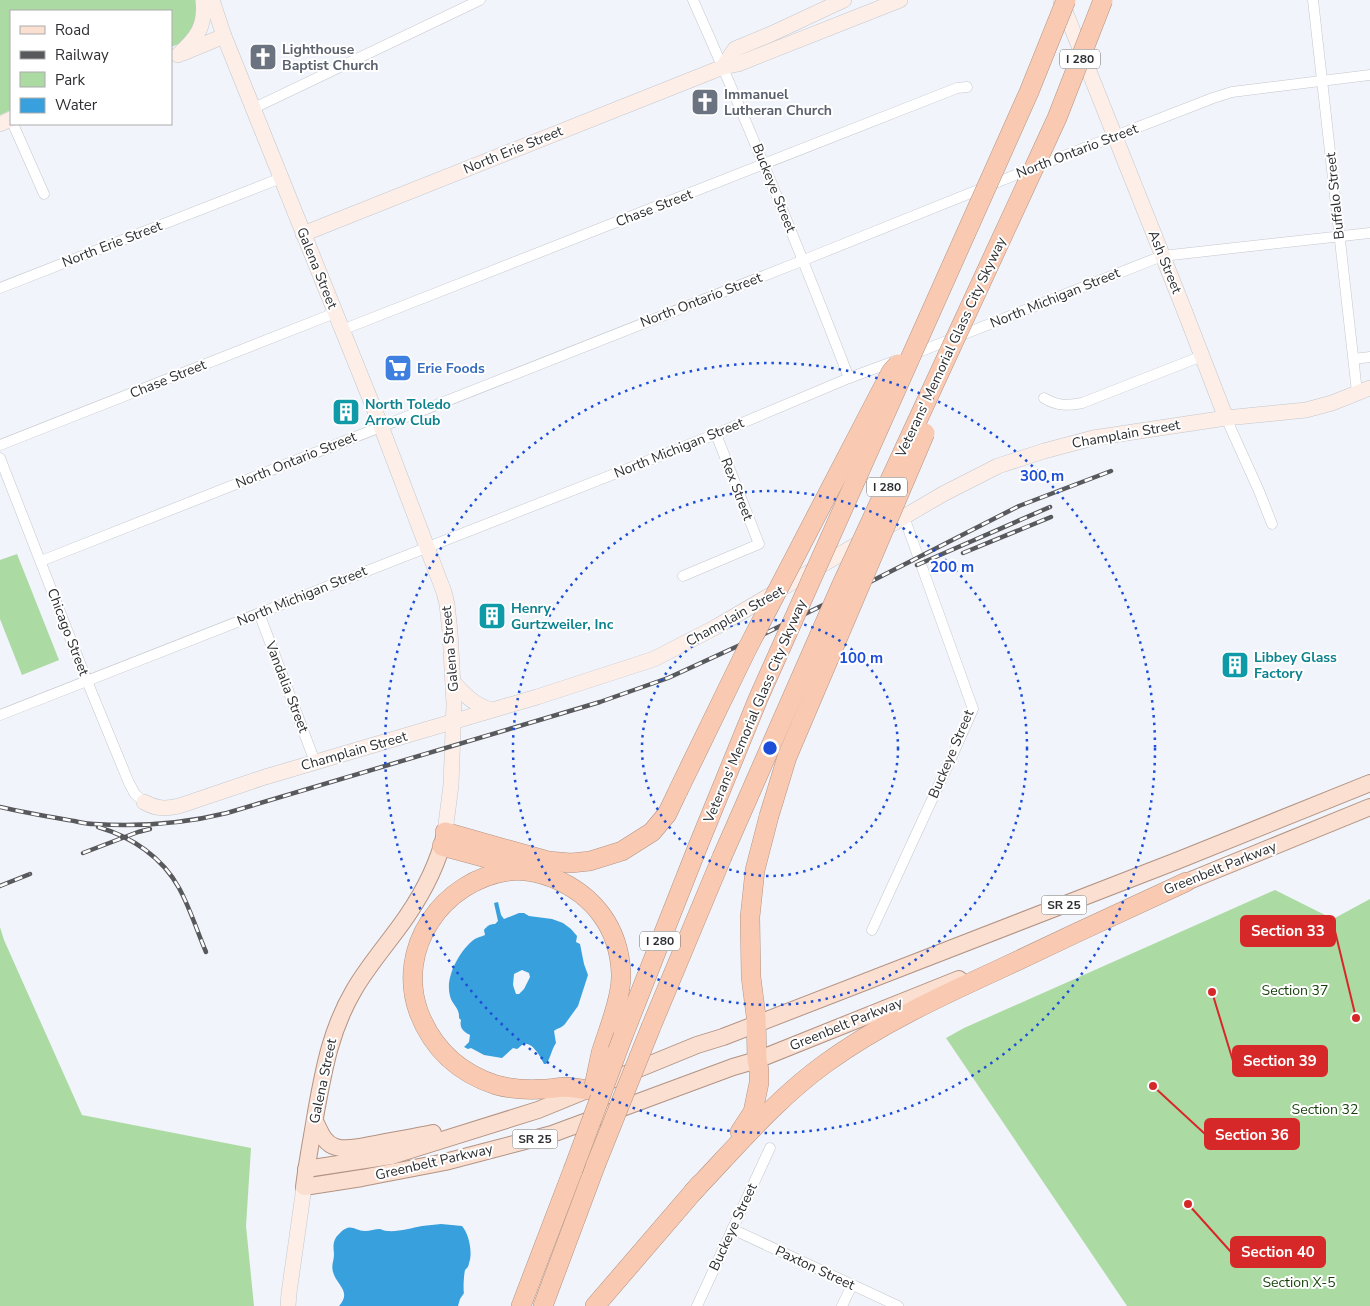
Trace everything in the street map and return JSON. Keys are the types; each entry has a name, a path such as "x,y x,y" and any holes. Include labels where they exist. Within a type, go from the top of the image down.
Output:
{"highway":[{"name":"Veterans' Memorial Glass City Skyway","path":"574,1170 623,1036 758,699 1029,92 1066,0"},
{"name":"Veterans' Memorial Glass City Skyway","path":"543,1306 596,1164 722,857 841,586 1057,118 1103,0"},
{"path":"595,1306 733,1144 753,1112 760,1083 750,962 750,916 755,870 787,757 1057,118"},
{"path":"444,839 548,861 571,863 590,861 622,852 652,832 667,814 746,651 890,372 917,343"},
{"path":"444,839 567,884 581,892 591,902 611,930 620,960 620,988 601,1053 574,1170"},
{"path":"535,871 509,871 475,881 450,898 439,909 427,924 415,956 412,972 414,996 424,1025 431,1038 452,1062 470,1074 497,1085 512,1088 528,1090 567,1087 590,1090"},
{"path":"693,1192 797,1086 859,1040 952,991 1186,882"},
{"name":"I 280","path":"521,1306 574,1170"}],"main road":[{"path":"175,56 186,48 199,31 204,13 202,0"},
{"name":"Galena Street","path":"212,0 252,109 381,426 440,580 447,604 454,682 451,786 444,839 433,871 420,896 354,989 343,1008 335,1028 328,1052 306,1168 288,1306"},
{"path":"723,67 735,49 844,0"},
{"name":"North Erie Street","path":"303,234 723,67 738,64 883,3 900,0"},
{"name":"Ash Street","path":"1061,0 1226,418"},
{"path":"175,56 224,36"},
{"name":"Champlain Street","path":"144,802 158,808 178,806 265,777 537,697 654,659 775,594 942,494 998,466 1093,438 1226,418 1306,410 1348,398 1364,390"},
{"path":"454,682 469,699 481,707 491,710"},
{"name":"Greenbelt Parkway","path":"306,1168 391,1156 538,1110 697,1045 723,1037 1179,860 1370,783"},
{"name":"Greenbelt Parkway","path":"304,1187 445,1162 552,1134 724,1070 757,1060 946,984 1186,882 1370,807"},
{"path":"315,1121 321,1135 327,1142 335,1147 344,1148 412,1137 538,1110"}],"street":[{"path":"252,109 480,0"},
{"name":"Buckeye Street","path":"693,0 765,164 850,378"},
{"name":"Buffalo Street","path":"1313,0 1354,359 1364,390"},
{"name":"North Ontario Street","path":"41,561 1213,98 1232,92 1370,75"},
{"name":"Chase Street","path":"342,330 957,88 967,86"},
{"path":"13,125 44,194"},
{"name":"North Erie Street","path":"0,288 281,178"},
{"name":"North Michigan Street","path":"0,715 716,434 850,378 1162,256 1370,232"},
{"name":"Chase Street","path":"0,445 335,312"},
{"path":"1044,398 1060,405 1069,406 1082,403 1202,356"},
{"path":"1354,359 1370,357"},
{"name":"Ash Street","path":"1226,418 1272,524"},
{"name":"Rex Street","path":"683,576 759,544 716,434"},
{"name":"Chicago Street","path":"0,458 129,783 135,794 144,802"},
{"name":"Buckeye Street","path":"872,930 973,709 899,520"},
{"name":"Vandalia Street","path":"259,613 314,762"},
{"name":"Buckeye Street","path":"697,1306 770,1148"},
{"name":"Paxton Street","path":"732,1229 898,1306"},
{"path":"842,1306 852,1285"}],"green space":[{"path":"0,0 199,0 196,26 181,43 172,47 172,10 10,10 10,110 0,115"},
{"path":"17,554 59,660 22,675 0,619 0,560"},
{"path":"1275,890 1333,919 1370,899 1370,1306 1127,1306 946,1038 964,1028"},
{"path":"0,927 4,940 82,1115 251,1148 246,1226 254,1306 0,1306"}],"water":[{"path":"498,902 504,919 524,913 529,916 552,919 563,923 577,936 576,942 580,944 588,975 578,1006 564,1025 554,1031 556,1043 546,1064 544,1064 533,1048 527,1044 523,1044 517,1049 513,1048 502,1058 484,1055 471,1048 464,1047 469,1042 470,1035 461,1027 461,1020 450,996 449,982 457,960 466,947 474,940 485,935 484,930 487,926 498,921 494,903","holes":["522,970 529,973 530,977 524,989 519,994 516,994 513,985 514,974"]},
{"path":"441,1224 462,1226 470,1244 471,1254 469,1265 465,1270 464,1293 458,1306 339,1306 343,1301 344,1292 335,1277 332,1267 335,1240 344,1230 350,1228 361,1231 380,1229 396,1231"}],"railway":[{"path":"0,807 91,824 145,825 194,820 227,813 600,702 668,678 762,635 1019,506 1111,471"},
{"path":"917,565 1050,507"},
{"path":"963,553 1051,517"},
{"path":"98,827 123,836 145,850 164,867 183,896 206,952"},
{"path":"83,853 150,829"},
{"path":"0,886 30,874"}],"place":[{"name":"Lighthouse Baptist Church","path":"263,57"},
{"name":"Immanuel Lutheran Church","path":"705,102"},
{"name":"Erie Foods","path":"398,368"},
{"name":"North Toledo Arrow Club","path":"346,412"},
{"name":"Henry Gurtzweiler, Inc","path":"492,616"},
{"name":"Libbey Glass Factory","path":"1235,665"},
{"name":"Section 39","path":"1212,992"},
{"name":"Section 33","path":"1356,1018"},
{"name":"Section 36","path":"1153,1086"},
{"name":"Section 40","path":"1188,1204"}],"park label":[{"name":"Section 37","path":"1295,990"},
{"name":"Section 32","path":"1325,1109"},
{"name":"Section X-5","path":"1299,1282"}]}
